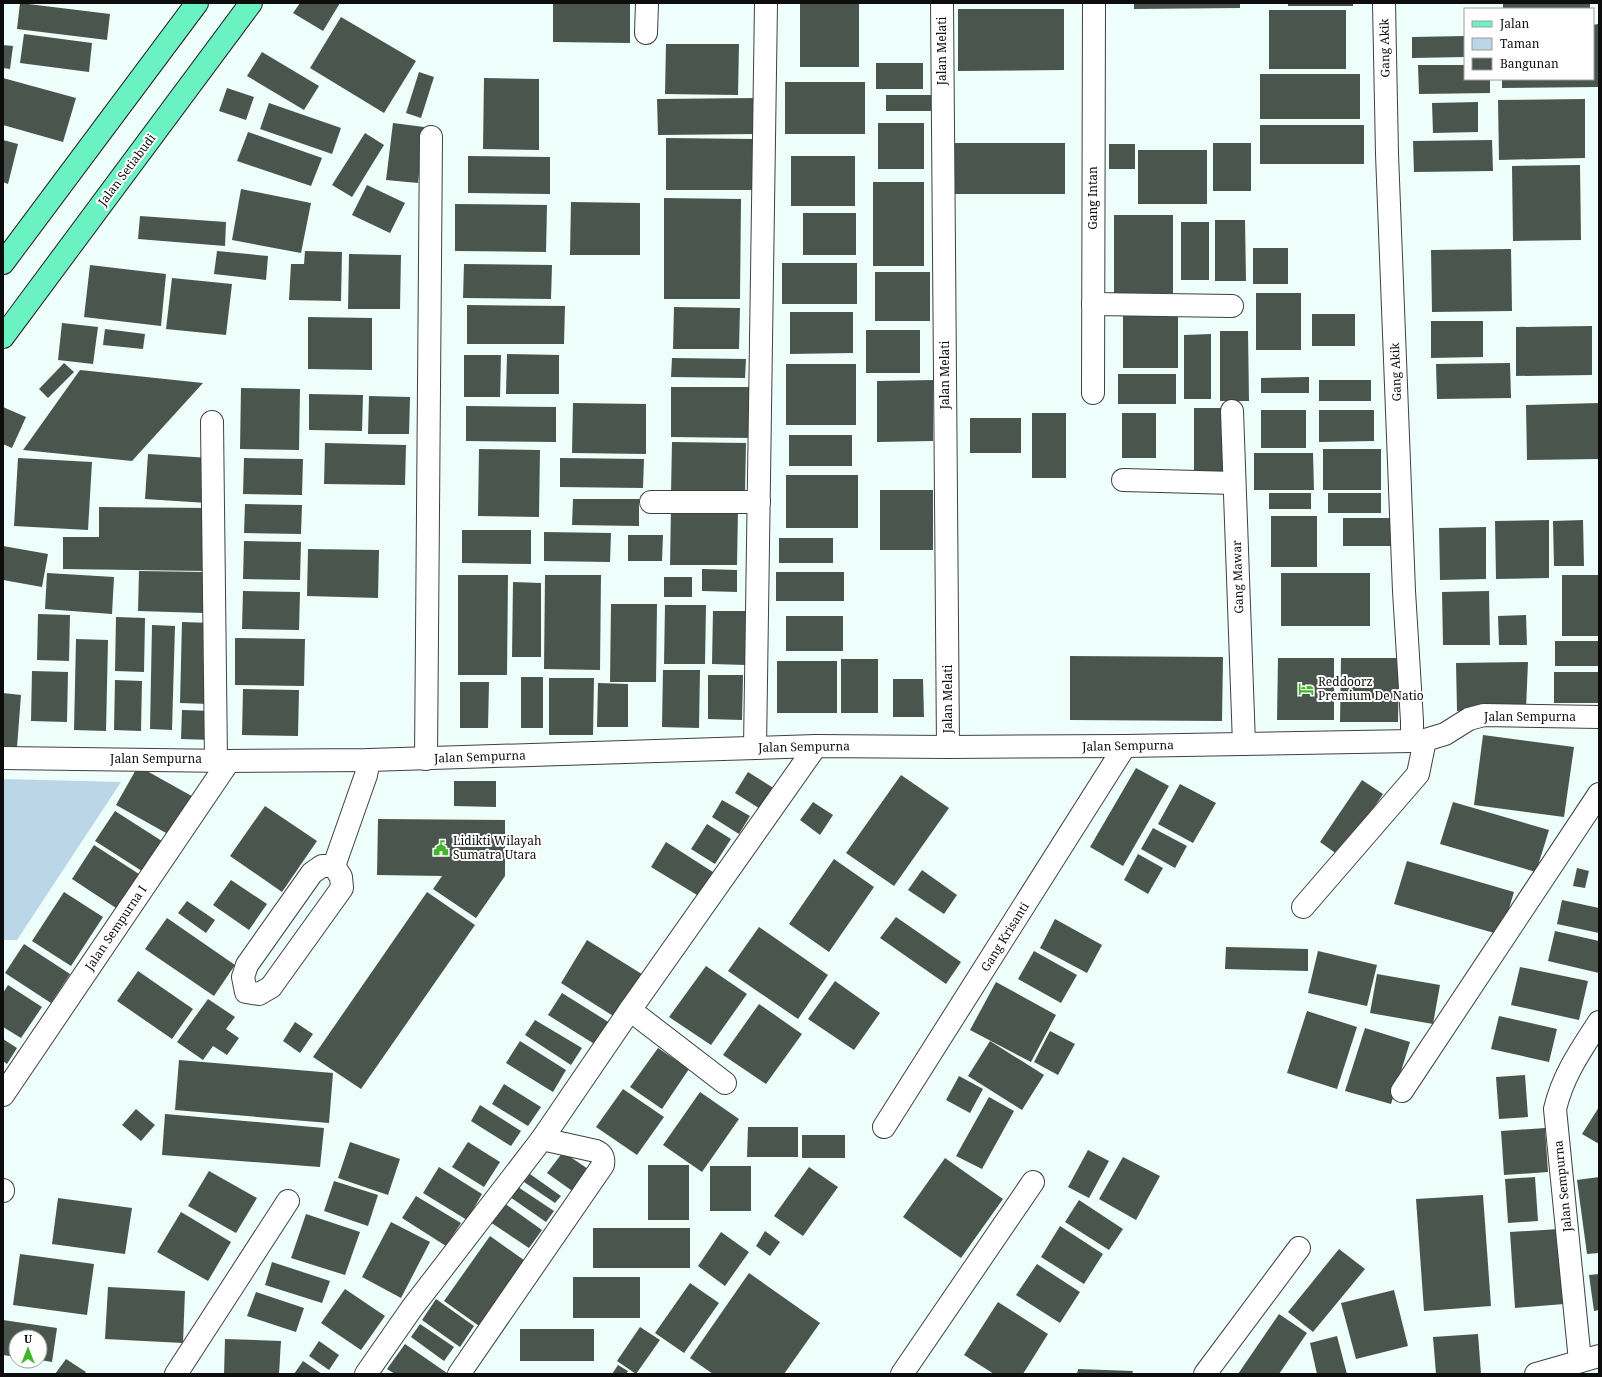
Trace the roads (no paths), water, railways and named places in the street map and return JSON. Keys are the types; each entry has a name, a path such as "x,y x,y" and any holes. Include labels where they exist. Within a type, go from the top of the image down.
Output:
{"main road":[{"path":"3,264 197,3"},
{"name":"Jalan Setiabudi","path":"3,337 251,3"}],"street":[{"path":"646,33 647,3"},
{"path":"755,748 766,3"},
{"name":"Jalan Melati","path":"942,3 948,747"},
{"name":"Gang Intan","path":"1093,393 1094,3"},
{"name":"Gang Akik","path":"1303,907 1418,774 1418,740 1412,721 1404,591 1387,154 1384,3"},
{"path":"426,759 431,137"},
{"path":"1093,304 1232,306"},
{"name":"Gang Mawar","path":"1232,411 1244,744"},
{"path":"212,422 223,760"},
{"path":"1123,480 1234,483"},
{"path":"651,502 758,502"},
{"name":"Jalan Sempurna","path":"3,758 369,760 816,746 1125,746 1418,740 1445,734 1469,719 1484,715 1599,717"},
{"path":"366,1374 412,1308 542,1139 630,1010 816,746"},
{"name":"Gang Krisanti","path":"884,1127 1125,746"},
{"name":"Jalan Sempurna I","path":"3,1095 223,760"},
{"path":"334,866 366,775 369,760"},
{"path":"1402,1091 1599,794"},
{"path":"322,866 334,866 341,877 342,888 271,987 259,994 246,992 243,977 247,965 312,873 322,866"},
{"path":"630,1010 725,1083"},
{"name":"Jalan Sempurna","path":"1590,1358 1555,1109 1559,1091 1567,1073 1599,1022"},
{"path":"459,1374 603,1165 604,1159 601,1153 542,1139"},
{"path":"902,1374 1033,1182"},
{"path":"176,1374 288,1201"},
{"path":"1205,1374 1299,1248"},
{"path":"1536,1374 1590,1358"}],"place":[{"name":"Reddoorz Premium De Natio","path":"1306,689"},
{"name":"Lidikti Wilayah Sumatra Utara","path":"441,848"}]}
